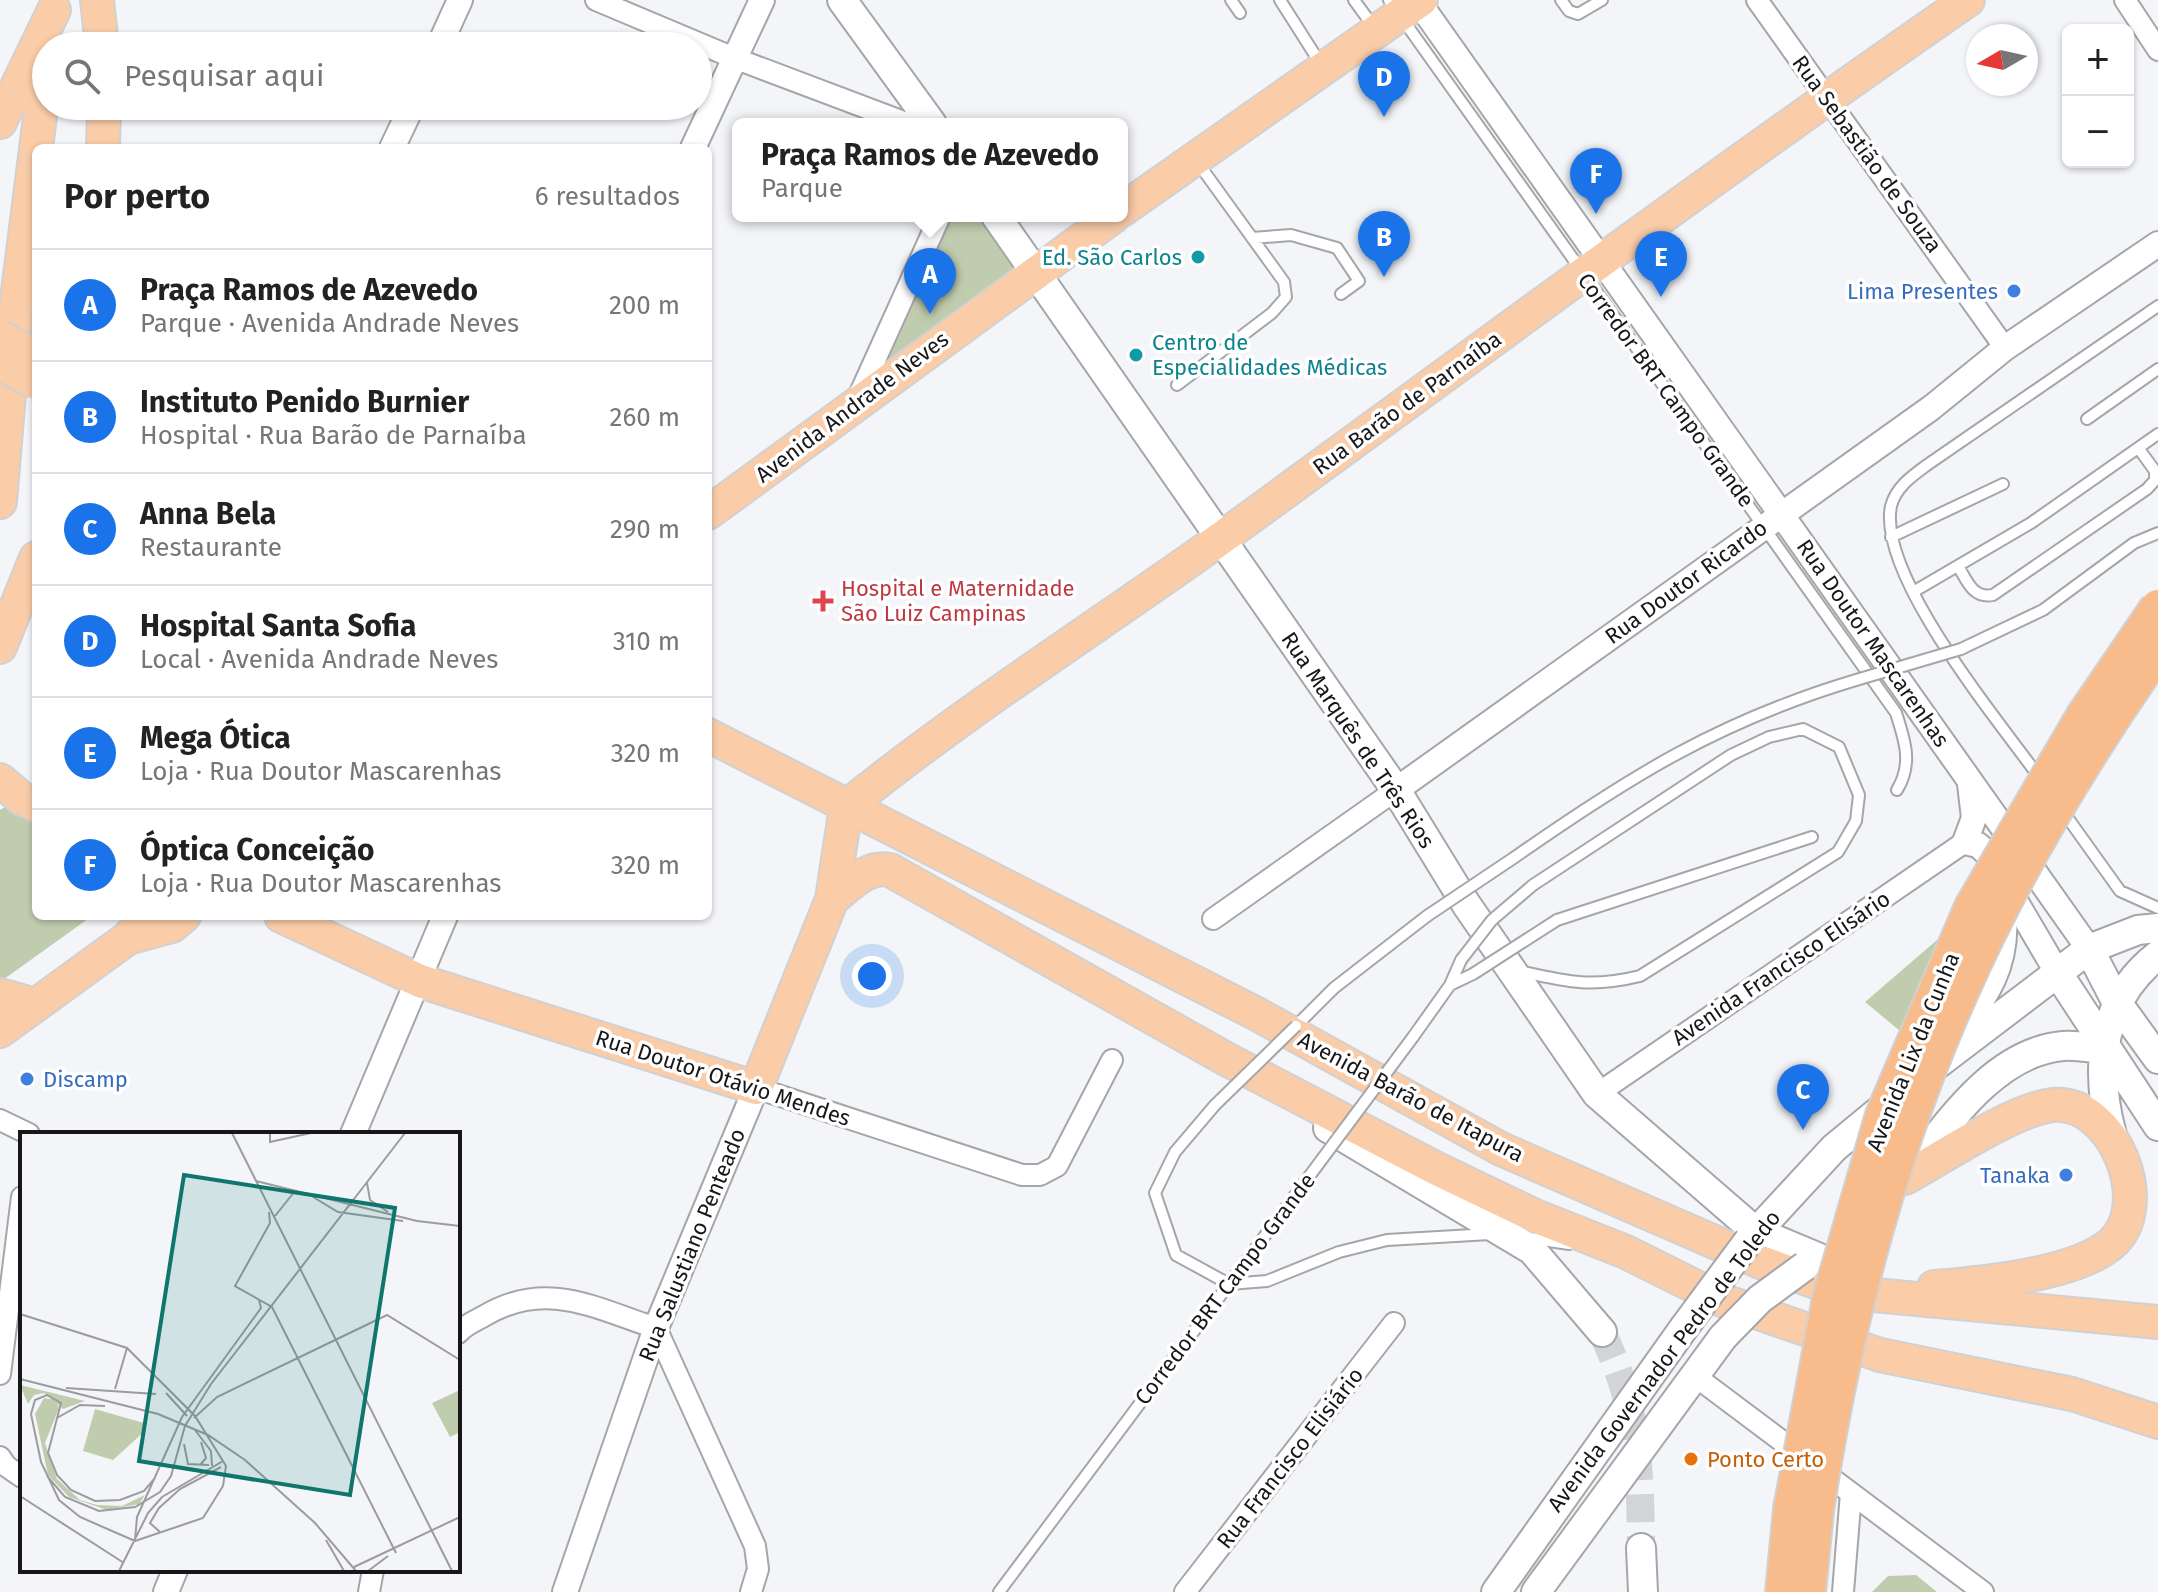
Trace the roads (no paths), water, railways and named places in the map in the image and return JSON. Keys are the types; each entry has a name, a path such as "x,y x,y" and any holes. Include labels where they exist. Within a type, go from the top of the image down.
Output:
{"highway":[{"name":"Avenida Lix da Cunha","path":"1808,1592 1804,1510 1830,1298 1883,1115 1972,907 2083,717 2158,607"},
{"name":"Avenida Lix da Cunha","path":"1783,1592 1878,1217 1961,992 2060,802 2158,651"}],"main road":[{"path":"97,0 100,32"},
{"path":"842,0 928,118"},
{"name":"Rua Barão de Parnaíba","path":"846,807 1047,657 1220,539 1827,98 1968,0"},
{"path":"51,32 54,5"},
{"path":"42,32 54,5"},
{"path":"1128,206 1403,8"},
{"path":"0,122 32,53"},
{"path":"37,144 40,120"},
{"path":"103,144 104,120"},
{"path":"0,502 17,299 32,180"},
{"name":"Rua Marquês de Três Rios","path":"1000,222 1396,790 1466,904 1597,1094 1752,1235 1811,1261"},
{"name":"Avenida Andrade Neves","path":"712,510 1106,222"},
{"path":"0,337 32,355"},
{"path":"0,363 32,381"},
{"path":"0,647 32,568"},
{"name":"Avenida Barão de Itapura","path":"712,737 1255,1013 1501,1149 1758,1261 1843,1292 2158,1322"},
{"path":"0,780 32,803"},
{"name":"Rua Salustiano Penteado","path":"756,1088 832,899 846,807"},
{"path":"832,899 869,871 880,867 890,870 1228,1060 1507,1203 1626,1252 1724,1301 1852,1346 2072,1394 2158,1422"},
{"path":"1917,1079 1982,1000 1996,972 2005,935 1996,868"},
{"path":"0,1031 137,927 172,926 179,920"},
{"name":"Rua Doutor Otávio Mendes","path":"290,920 420,981 756,1088"},
{"name":"Avenida Governador Pedro de Toledo","path":"1496,1592 1752,1235 1834,1148 1917,1079 2089,949 2138,930 2158,928"},
{"path":"2089,949 2116,1001 2158,1059"},
{"path":"1843,1292 1953,1284 2039,1271 2095,1255 2114,1242 2127,1216 2126,1170 2112,1135 2101,1089 2106,1050 2116,1001 2130,980 2158,955"},
{"path":"2057,972 2158,1126"},
{"path":"0,995 36,1005"},
{"name":"Avenida Governador Pedro de Toledo","path":"1536,1592 1723,1337 1760,1299 1811,1261 1905,1178 1973,1096 2019,1060 2061,1046 2106,1050"},
{"path":"1291,1091 1310,1116 1532,1250 1573,1294 1602,1332"},
{"path":"1905,1178 2037,1109 2057,1105 2071,1108 2112,1135"},
{"path":"1641,1548 1643,1592"}],"street":[{"path":"445,32 460,0"},
{"path":"596,0 672,32"},
{"path":"712,106 762,0"},
{"name":"Rua Sebastião de Souza","path":"1757,0 2005,348"},
{"path":"2125,0 2158,50"},
{"name":"Rua Doutor Mascarenhas","path":"1403,8 1773,520 1968,778 2089,949"},
{"path":"712,49 893,118"},
{"path":"394,144 405,120"},
{"path":"695,144 706,120"},
{"path":"853,408 937,222"},
{"name":"Rua Doutor Ricardo","path":"1213,919 1931,408 2005,348 2158,244"},
{"path":"1968,778 1974,818 1965,842 1983,849 2057,972"},
{"name":"Avenida Francisco Elisário","path":"1597,1094 1965,842"},
{"path":"354,1132 443,920"},
{"name":"Rua Doutor Otávio Mendes","path":"756,1088 1022,1175 1040,1175 1057,1166 1112,1060"},
{"name":"Rua Salustiano Penteado","path":"565,1592 656,1328 756,1088"},
{"path":"2,1120 25,1132"},
{"path":"0,1374 20,1213"},
{"path":"460,1332 500,1305 533,1296 586,1303 656,1328 755,1546 758,1569 751,1592"},
{"name":"Rua Francisco Elisiário","path":"1185,1592 1394,1323"},
{"path":"1695,1376 1983,1592"},
{"path":"0,1457 6,1466 20,1476"},
{"path":"1843,1592 1851,1493"},
{"path":"166,1592 174,1572"},
{"path":"369,1592 373,1572"}],"lane":[{"path":"1231,0 1240,13"},
{"path":"1280,0 1323,68"},
{"path":"1354,0 1403,8"},
{"path":"1561,0 1569,11 1578,14 1602,0"},
{"path":"1177,385 1284,302 1284,282 1195,158"},
{"path":"1252,238 1291,235 1337,248 1359,281 1341,294"},
{"path":"2158,306 1905,482 1891,505 1891,537 1901,571 1913,592 2110,880 2127,897 2158,908"},
{"path":"2087,419 2158,369"},
{"path":"1913,592 2031,523 2158,434"},
{"path":"1958,566 1974,592 1985,597 1993,595 2147,489 2155,480 2155,471 2139,449"},
{"path":"1891,537 2003,484"},
{"name":"Corredor BRT Campo Grande","path":"1773,520 1896,713 1907,747 1906,775 1897,790"},
{"path":"1626,1252 1511,1235 1457,1233 1387,1240 1339,1252 1267,1281 1229,1284 1176,1255 1155,1193 1175,1152 1215,1105 1334,988 1427,916 1615,787 1738,721 1789,700 1961,649 2043,610 2134,543 2158,533"},
{"name":"Corredor BRT Campo Grande","path":"999,1592 1413,1037 1450,985 1461,960 1492,920 1533,885 1731,755 1769,737 1803,729 1839,747 1851,769 1859,795 1856,821 1838,852 1640,976 1603,985 1566,982 1513,969"},
{"name":"Corredor BRT Campo Grande","path":"1450,985 1473,974 1557,920 1812,837"}],"tunnel":[{"path":"1602,1332 1624,1387 1635,1438 1641,1548"}],"place":[{"name":"Hospital Santa Sofia","path":"1384,117"},
{"name":"Óptica Conceição","path":"1596,214"},
{"name":"Ed. São Carlos","path":"1198,257"},
{"name":"Instituto Penido Burnier","path":"1384,277"},
{"name":"Lima Presentes","path":"2014,291"},
{"name":"Mega Ótica","path":"1661,297"},
{"name":"Praça Ramos de Azevedo","path":"930,314"},
{"name":"Centro de Especialidades Médicas","path":"1136,355"},
{"name":"Hospital e Maternidade São Luiz Campinas","path":"823,601"},
{"name":"Discamp","path":"27,1079"},
{"name":"Anna Bela","path":"1803,1130"},
{"name":"Tanaka","path":"2066,1175"},
{"name":"Ponto Certo","path":"1691,1459"}]}
